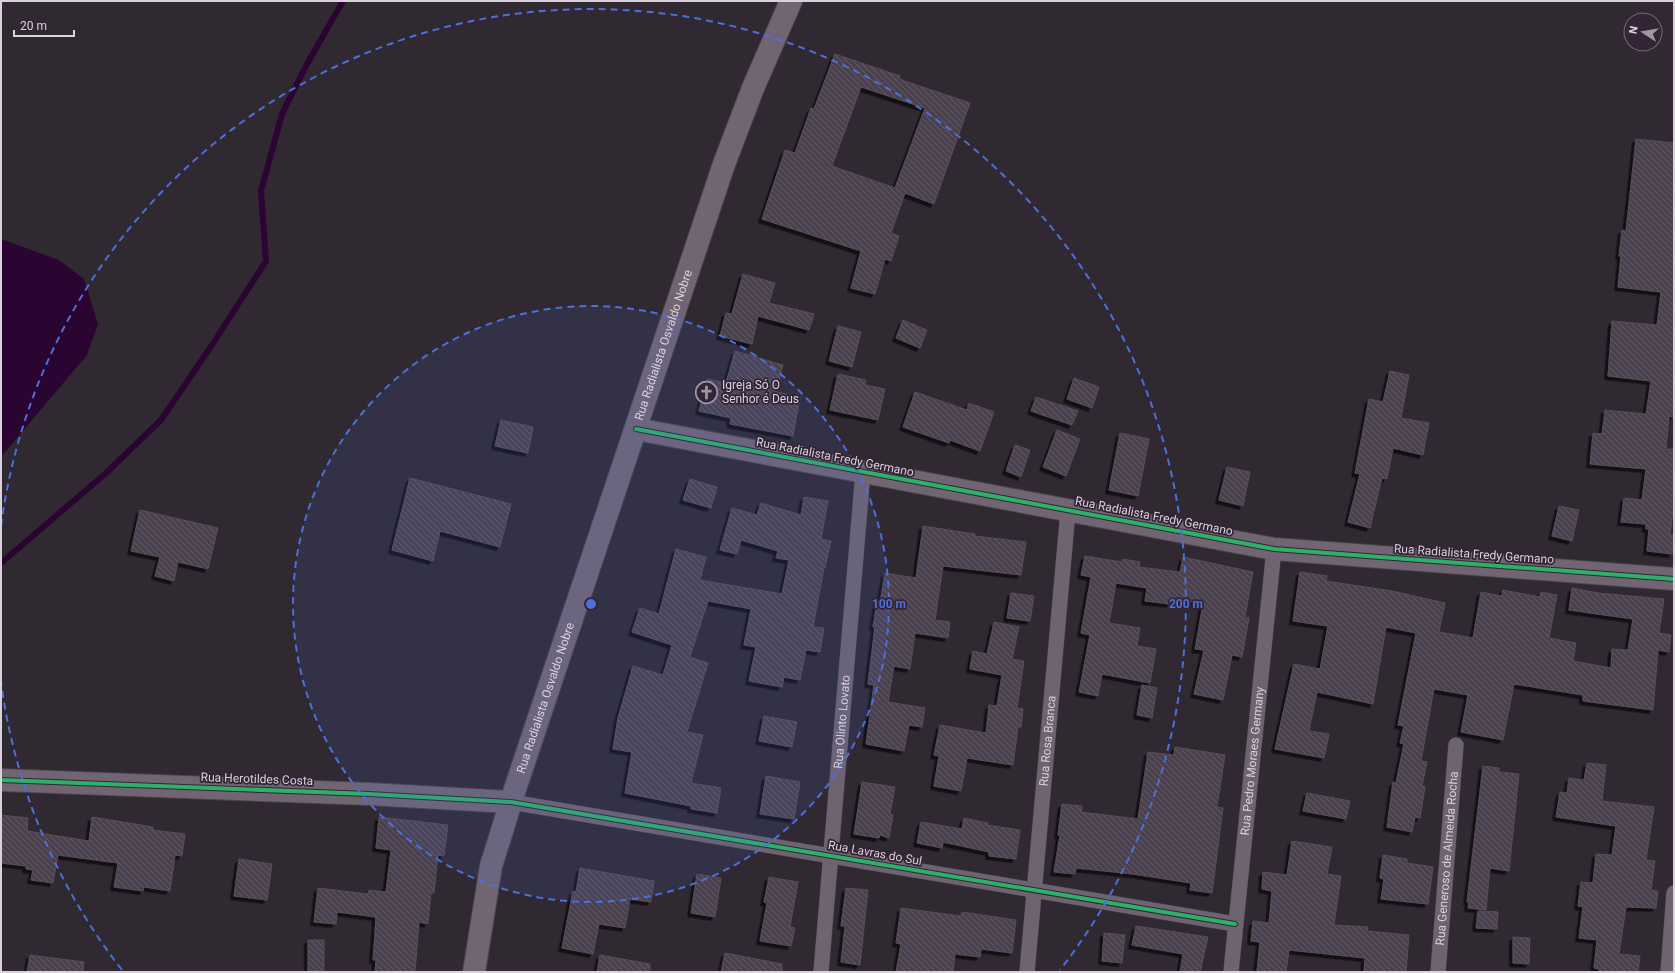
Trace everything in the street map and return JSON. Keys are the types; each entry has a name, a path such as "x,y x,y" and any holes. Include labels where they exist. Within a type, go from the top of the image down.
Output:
{"street":[{"name":"Rua Radialista Osvaldo Nobre","path":"474,972 491,866 511,802 724,164 753,88 791,1"},
{"name":"Rua Radialista Fredy Germano","path":"636,429 1274,549 1674,578"},
{"name":"Rua Olinto Lovato","path":"821,972 863,472"},
{"name":"Rua Rosa Branca","path":"1027,972 1068,510"},
{"name":"Rua Pedro Moraes Germany","path":"1231,972 1234,924 1274,549"},
{"name":"Rua Generoso de Almeida Rocha","path":"1438,972 1456,745"},
{"name":"Rua Herotildes Costa","path":"1,780 368,794 511,802"},
{"name":"Rua Lavras do Sul","path":"511,802 1234,924"},
{"path":"1668,972 1674,899"}],"shaded area":[{"path":"1,239 59,260 84,279 98,324 87,355 1,457"}],"building":[{"path":"835,54 900,76 899,79 970,103 934,204 905,193 891,233 899,236 891,261 885,259 875,294 851,288 861,251 762,219 785,150 795,153 811,108 814,109","holes":["861,87 925,108 895,188 832,166"]},
{"path":"1636,139 1674,143 1674,417 1669,416 1666,449 1674,449 1672,503 1674,503 1670,535 1674,535 1672,554 1647,551 1649,529 1646,529 1646,524 1621,522 1624,498 1642,500 1646,469 1590,464 1593,433 1602,434 1605,410 1646,414 1651,381 1608,376 1612,321 1657,325 1661,292 1618,287 1622,230 1626,231"},
{"path":"743,274 775,283 769,303 814,314 809,330 758,316 752,344 720,336 726,313 732,314"},
{"path":"903,320 927,330 920,348 896,338"},
{"path":"838,326 861,332 852,367 829,361"},
{"path":"735,351 783,365 776,392 800,397 793,436 730,424 731,418 699,411 707,379 726,383"},
{"path":"1390,371 1409,375 1401,418 1429,423 1423,455 1393,448 1387,479 1382,478 1370,528 1348,522 1360,474 1355,473 1369,399 1383,402"},
{"path":"838,374 866,380 865,385 885,389 878,420 830,410"},
{"path":"1074,378 1099,387 1092,408 1067,399"},
{"path":"915,392 967,410 969,403 994,412 980,451 950,440 949,443 903,427"},
{"path":"1036,397 1078,411 1072,425 1031,411"},
{"path":"501,420 533,427 528,453 495,446"},
{"path":"1057,430 1080,439 1066,476 1043,467"},
{"path":"1120,433 1149,439 1138,496 1109,490"},
{"path":"1015,445 1030,450 1021,477 1006,471"},
{"path":"1227,467 1250,472 1243,506 1219,500"},
{"path":"410,478 511,504 500,547 440,531 433,561 392,550"},
{"path":"690,479 717,487 711,508 683,500"},
{"path":"804,497 828,501 821,539 831,541 824,568 813,627 824,628 820,652 806,650 800,680 784,677 782,687 749,681 756,647 744,645 751,609 708,601 690,657 708,663 687,732 703,735 691,783 721,788 717,813 691,809 691,806 625,793 632,752 613,749 618,718 633,666 663,675 672,645 632,632 640,608 659,614 676,549 706,557 700,580 782,594 789,560 776,558 778,551 741,540 737,554 720,550 732,508 757,515 761,503 801,515"},
{"path":"1559,506 1579,510 1572,541 1552,536"},
{"path":"140,510 218,528 208,569 178,562 174,581 155,576 160,557 131,551"},
{"path":"923,526 975,534 975,536 1026,542 1021,575 943,566 935,620 950,622 948,638 915,633 910,669 894,666 888,702 925,708 922,727 909,725 904,751 866,744 874,685 868,684 875,627 873,627 877,603 880,603 885,573 916,578"},
{"path":"1085,556 1122,562 1123,559 1140,562 1139,567 1180,572 1183,557 1253,572 1245,617 1249,618 1242,657 1232,655 1223,700 1194,694 1204,650 1195,649 1203,604 1171,598 1170,604 1145,601 1147,588 1116,583 1109,623 1140,628 1137,646 1156,649 1150,683 1102,674 1098,696 1079,692 1090,635 1081,633 1091,577 1081,575"},
{"path":"1300,572 1327,576 1326,581 1392,591 1445,603 1439,632 1473,638 1481,592 1502,596 1503,590 1540,597 1541,592 1557,595 1549,638 1576,643 1573,661 1611,668 1612,649 1628,650 1633,619 1569,610 1572,588 1598,593 1664,599 1659,633 1671,635 1669,652 1658,650 1653,710 1583,701 1583,695 1514,684 1503,740 1461,732 1468,695 1434,689 1421,761 1427,762 1422,786 1425,787 1420,818 1415,817 1412,832 1387,827 1393,782 1396,783 1404,744 1400,743 1404,726 1398,725 1416,633 1386,627 1373,704 1317,692 1309,731 1329,734 1324,758 1275,749 1294,664 1320,669 1328,626 1293,621"},
{"path":"1011,593 1034,596 1030,621 1007,618"},
{"path":"994,622 1019,627 1012,659 1024,661 1017,708 1023,709 1021,727 1018,727 1013,765 967,758 961,791 934,786 939,756 934,755 940,725 986,733 989,705 997,706 1002,675 970,669 973,651 987,654"},
{"path":"1142,685 1157,688 1152,718 1137,715"},
{"path":"764,716 797,722 792,747 759,741"},
{"path":"1175,747 1225,755 1217,807 1223,808 1212,893 1190,890 1191,883 1133,874 1076,868 1075,874 1054,872 1060,835 1058,835 1062,804 1082,806 1081,812 1138,819 1148,752 1174,755"},
{"path":"1587,763 1606,765 1602,801 1654,807 1646,860 1655,861 1651,890 1658,891 1656,908 1626,907 1619,954 1640,956 1638,972 1599,972 1599,969 1594,968 1597,940 1579,938 1583,907 1578,906 1581,882 1593,883 1596,854 1612,855 1616,826 1556,817 1560,792 1567,793 1569,778 1584,780"},
{"path":"1483,766 1499,768 1499,772 1519,774 1509,871 1490,868 1486,910 1468,908 1469,902 1467,902"},
{"path":"766,776 800,782 794,819 760,814"},
{"path":"862,782 895,787 890,814 893,815 889,838 880,835 879,838 854,834"},
{"path":"1307,793 1350,801 1346,819 1303,811"},
{"path":"1,815 28,818 27,831 89,841 92,817 153,827 153,830 185,834 182,856 175,855 170,891 144,887 143,891 114,887 118,863 58,855 53,883 31,880 33,870 26,869 26,866 1,863"},
{"path":"379,817 448,825 444,856 438,855 434,893 431,893 428,924 419,922 415,972 375,972 376,960 373,960 376,917 337,912 336,924 314,922 318,888 368,894 369,890 386,892 391,850 376,848"},
{"path":"964,818 988,823 987,825 1020,830 1016,859 989,856 989,852 943,842 942,848 917,843 921,822 962,829"},
{"path":"1292,841 1332,847 1327,874 1341,876 1334,925 1368,927 1367,931 1409,935 1406,972 1364,972 1365,958 1289,950 1286,972 1257,972 1260,942 1251,941 1253,921 1269,923 1272,891 1262,889 1263,872 1287,875"},
{"path":"1383,855 1407,859 1407,863 1433,867 1428,904 1381,899 1384,879 1380,878"},
{"path":"239,859 272,864 267,900 234,896"},
{"path":"580,868 654,881 651,902 630,899 625,928 599,924 593,954 562,948 573,891 576,892"},
{"path":"697,874 721,878 715,917 691,913"},
{"path":"769,877 798,882 790,927 795,928 791,946 760,941 767,903 764,902"},
{"path":"846,888 868,890 860,965 841,962 845,926 841,926"},
{"path":"901,908 961,916 962,912 1016,920 1012,953 981,949 980,957 955,954 953,972 896,972 901,944 896,943"},
{"path":"1478,911 1498,912 1497,929 1476,928"},
{"path":"1136,926 1208,937 1200,972 1180,972 1183,954 1132,945"},
{"path":"1104,933 1125,935 1122,963 1102,961"},
{"path":"1513,937 1530,938 1529,964 1513,963"},
{"path":"308,940 324,940 324,971 308,971"},
{"path":"725,953 782,964 782,972 721,972"},
{"path":"30,955 84,962 83,972 27,972"},
{"path":"600,955 650,964 650,972 597,972"}],"waterway":[{"path":"1,563 106,473 161,420 212,345 266,261 261,191 282,114 307,64 343,1"}],"cycle path":[{"path":"636,429 1274,549 1674,579"},
{"path":"1,780 369,794 511,802 1235,924"}],"place":[{"name":"Igreja Só O Senhor é Deus","path":"707,392"}]}
